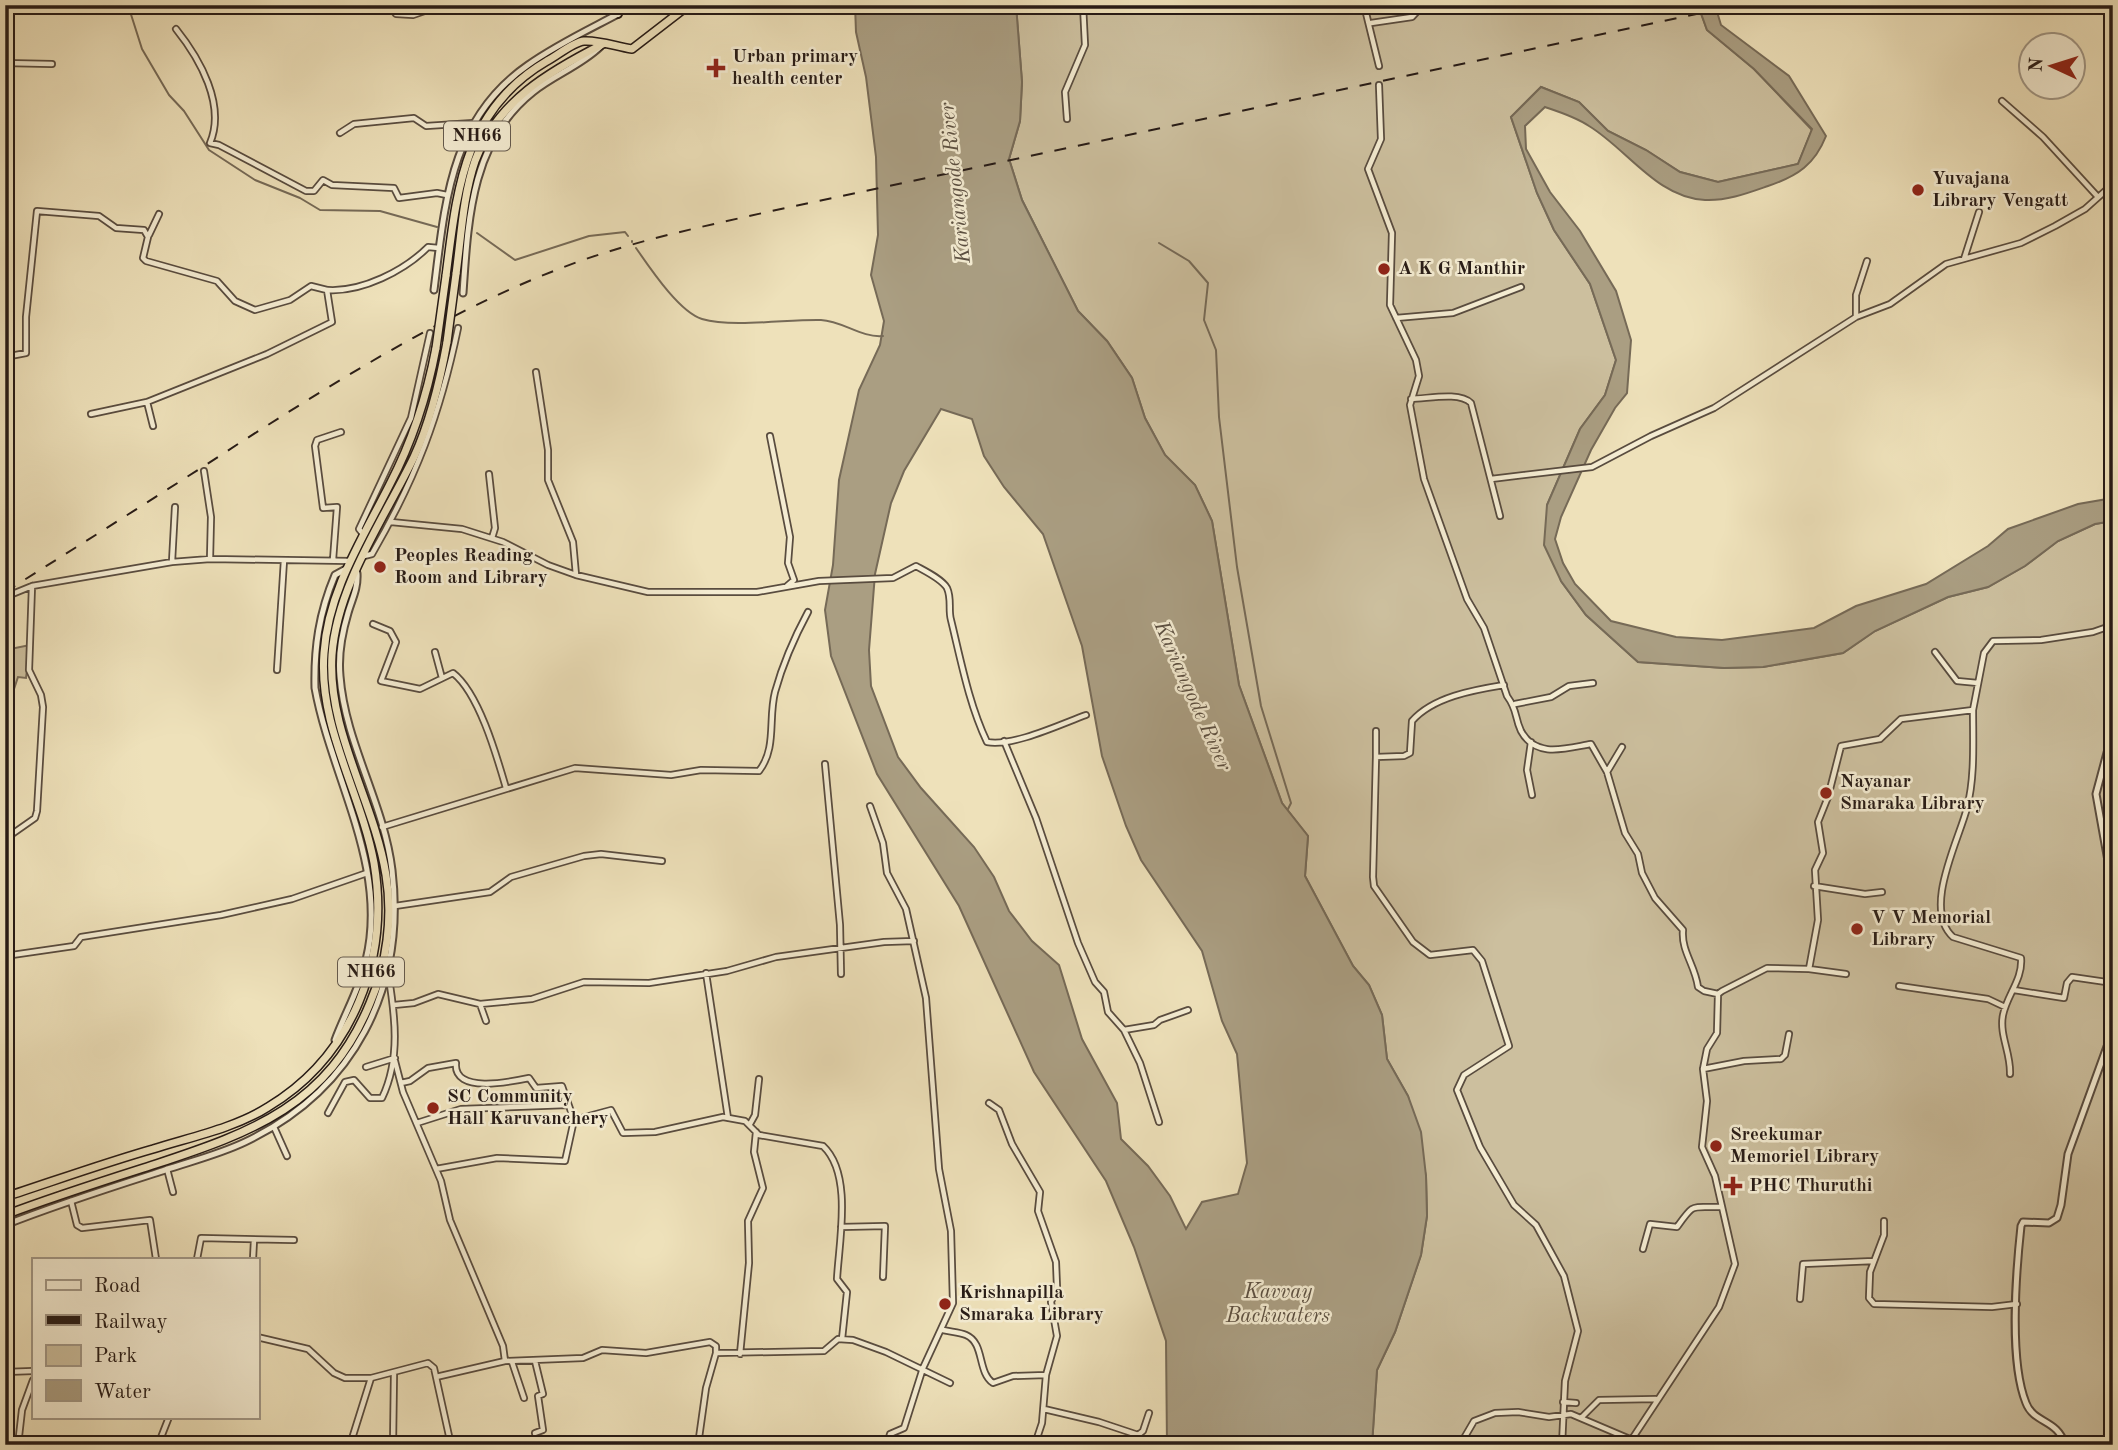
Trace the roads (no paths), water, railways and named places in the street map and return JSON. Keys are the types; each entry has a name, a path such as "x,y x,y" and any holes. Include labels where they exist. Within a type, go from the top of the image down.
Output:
{"highway":[{"name":"NH66","path":"7,1196 200,1135 267,1108 309,1078 355,1017 374,961 379,901 370,849 324,697 326,631 331,607 349,565 419,420 436,348 456,198 470,147 508,91 535,68 583,41 632,49 690,5"},
{"name":"NH66","path":"5,1215 257,1127 305,1094 326,1074 346,1049 365,1016 379,984 385,955 389,902 387,876 380,844 337,711 332,678 334,634 364,556 416,454 428,422 447,342 475,161 515,98 541,77 604,44"},
{"name":"NH66","path":"363,535 364,556"}],"main road":[{"path":"614,5 618,14"}],"street":[{"path":"389,5 397,14 413,15 442,5"},
{"path":"1067,119 1065,92 1085,45 1083,5"},
{"path":"1364,5 1371,23 1379,66"},
{"path":"1371,23 1412,17 1423,5"},
{"path":"434,290 447,195 461,145 473,123 498,90 528,65 618,14"},
{"path":"176,29 195,53 210,93 217,122 210,143 219,145 306,191 314,191 323,180 332,185 394,188 399,198 437,193 447,195"},
{"path":"463,293 474,190 481,163 493,139 520,102 536,89 586,61 604,44"},
{"path":"5,63 52,64"},
{"path":"1379,85 1381,139 1368,169 1392,233 1390,305 1416,360 1419,376 1411,399 1413,434 1424,479 1467,599 1484,628 1508,699 1515,705 1522,732 1531,742 1548,750 1591,744 1607,772 1625,833 1638,854 1642,873 1655,898 1683,930 1682,943 1695,966 1698,987 1704,992 1718,994 1767,968 1809,969 1846,974"},
{"path":"2002,101 2043,137 2098,197"},
{"path":"340,133 354,124 414,118 426,126 473,123"},
{"path":"1491,479 1592,467 1651,436 1714,408 1856,317 1890,303 1946,264 2021,243 2085,209 2113,184"},
{"path":"5,357 26,353 26,317 37,211 99,216 116,228 144,230 148,237"},
{"path":"1964,259 1979,212"},
{"path":"159,214 143,254 146,261 217,281 235,301 255,310 290,300 311,286 329,291 377,279 402,269 428,247 439,248"},
{"path":"1856,317 1856,295 1867,261"},
{"path":"1396,318 1453,313 1521,287"},
{"path":"91,414 147,402 267,354 332,321 329,291"},
{"path":"364,556 372,554 391,522 433,429 458,328"},
{"path":"363,535 359,529 411,418 430,333"},
{"path":"536,372 548,450 548,480 573,542 576,575"},
{"path":"1411,399 1466,398 1471,403 1500,516"},
{"path":"147,402 153,426"},
{"path":"334,560 337,507 323,508 314,446 317,440 341,432"},
{"path":"770,436 790,537 788,563 794,580 786,586"},
{"path":"204,471 211,517 210,559"},
{"path":"489,474 495,528 492,538"},
{"path":"172,562 175,507"},
{"path":"391,522 462,529 492,538 576,575 648,592 757,592 819,581 893,579 916,566 946,585 965,681 987,742 1004,741 1086,715"},
{"path":"5,597 32,586 172,562 210,559 334,560 349,565"},
{"path":"277,670 284,560"},
{"path":"333,1046 367,959 371,902 367,873 315,688 314,664 320,618 335,575 349,565"},
{"path":"5,1225 222,1152 274,1126 313,1098 352,1053 380,1000 388,972 395,906 391,865 382,827 348,720 339,673 343,632 358,587 357,573"},
{"path":"5,839 35,818 37,811 43,707 41,695 29,670 32,586"},
{"path":"382,827 575,768 671,775 701,770 758,771 768,760 775,694 788,648 808,612"},
{"path":"373,624 390,631 396,642 381,681 420,689 453,673 462,680 486,727 506,788"},
{"path":"2010,1074 2011,1057 2003,1030 2005,1007 2014,990 2021,958 1953,937 1946,931 1941,915 1943,887 1952,848 1968,808 1973,753 1973,710 1984,653 1993,641 2041,640 2093,632 2113,625"},
{"path":"435,652 442,678"},
{"path":"1935,652 1957,681 1978,683"},
{"path":"2113,662 2109,703 2112,734 2096,794 2108,861 2113,870"},
{"path":"1515,705 1551,697 1569,686 1593,683"},
{"path":"1376,757 1404,756 1410,753 1412,721 1436,703 1464,692 1504,685"},
{"path":"1809,969 1818,920 1815,870 1823,853 1818,822 1828,797 1841,746 1880,739 1901,719 1973,710"},
{"path":"1376,731 1374,886 1413,942 1430,955 1473,950 1482,961 1509,1046 1464,1075 1457,1090 1465,1115 1490,1164 1514,1205 1536,1225 1564,1276 1577,1331 1563,1402 1562,1445"},
{"path":"1004,741 1036,818 1078,943 1095,982 1104,992 1108,1012 1124,1030 1140,1063 1159,1122"},
{"path":"1531,742 1527,770 1532,795"},
{"path":"1607,772 1622,747"},
{"path":"825,764 841,974"},
{"path":"870,806 883,843 887,873 906,909 929,1020 939,1168 951,1231 954,1297 943,1330 923,1368 904,1428 890,1434 887,1445"},
{"path":"395,906 490,892 511,877 593,855 662,861"},
{"path":"5,956 74,946 81,937 221,915 292,899 367,873"},
{"path":"1814,886 1865,894 1882,892"},
{"path":"394,1005 414,1003 438,994 480,1004 532,999 584,982 649,983 776,957 914,941"},
{"path":"388,972 394,1005 395,1060 401,1083 436,1169 450,1220 524,1398"},
{"path":"706,973 728,1118"},
{"path":"2014,990 2059,999 2064,998 2067,983 2072,977 2113,983"},
{"path":"1899,986 1987,999 2005,1007"},
{"path":"1632,1439 1696,1344 1727,1289 1735,1264 1715,1176 1702,1147 1707,1101 1703,1069 1707,1049 1717,1033 1718,994"},
{"path":"480,1004 486,1021"},
{"path":"1124,1030 1154,1025 1160,1020 1188,1010"},
{"path":"2065,1445 2059,1429 2034,1414 2026,1403 2014,1345 2021,1226 2023,1222 2049,1223 2057,1218 2068,1154 2113,1030"},
{"path":"1703,1069 1744,1060 1781,1059 1785,1055 1788,1034"},
{"path":"366,1067 395,1060"},
{"path":"328,1113 345,1082 354,1080 370,1098 382,1098 395,1060"},
{"path":"401,1083 410,1081 428,1068 456,1063 455,1073 459,1078 474,1083 529,1078 536,1088 562,1086 574,1120 565,1161 497,1158 436,1169"},
{"path":"750,1124 755,1115 759,1079"},
{"path":"989,1103 999,1110 1012,1144 1040,1192 1038,1211 1056,1262 1058,1279 1051,1302 1056,1336 1046,1375 1044,1409 1035,1444"},
{"path":"418,1123 461,1109 567,1105"},
{"path":"574,1120 611,1110 623,1133 635,1135 705,1119 728,1118 750,1124 759,1135 823,1146 829,1151 831,1162 840,1172 841,1227 837,1279 847,1292 842,1339"},
{"path":"274,1126 287,1156"},
{"path":"740,1354 749,1263 748,1221 763,1188 754,1152 757,1132"},
{"path":"5,1155 7,1196"},
{"path":"167,1169 173,1192"},
{"path":"71,1201 77,1225 82,1228 150,1220 156,1258"},
{"path":"1643,1249 1650,1224 1677,1227 1684,1212 1691,1208 1721,1207"},
{"path":"1884,1221 1884,1235 1874,1261 1869,1297 1874,1304 1992,1307 2018,1304"},
{"path":"841,1227 885,1226 883,1277"},
{"path":"197,1258 201,1238 295,1240"},
{"path":"253,1258 254,1240"},
{"path":"1800,1299 1803,1264 1874,1261"},
{"path":"943,1330 965,1335 974,1341 985,1376 993,1383 1013,1376 1046,1375"},
{"path":"259,1337 308,1349 334,1373 345,1378 371,1378 428,1363 434,1368 451,1445"},
{"path":"716,1353 824,1351 834,1341 842,1339 886,1352 950,1383"},
{"path":"436,1377 509,1362 583,1357 602,1350 646,1353 680,1344 710,1342 716,1346 716,1353 706,1388 698,1445"},
{"path":"535,1361 543,1394 538,1396 543,1430 535,1433 538,1445"},
{"path":"5,1372 32,1371"},
{"path":"393,1445 394,1373"},
{"path":"350,1445 371,1378"},
{"path":"18,1445 22,1410 32,1383"},
{"path":"1581,1418 1599,1400 1657,1399"},
{"path":"1563,1402 1576,1403"},
{"path":"1044,1409 1099,1422 1138,1435 1143,1431 1149,1413"},
{"path":"1460,1445 1474,1421 1495,1413 1572,1414 1644,1445"},
{"path":"158,1445 169,1418"}],"water":[{"name":"Kavvay Backwaters","path":"855,5 1016,5 1022,82 1020,121 1009,159 1022,200 1078,311 1107,341 1132,378 1145,418 1165,455 1195,485 1212,521 1239,685 1282,803 1308,836 1305,876 1353,966 1369,985 1382,1015 1387,1059 1408,1096 1421,1132 1427,1216 1421,1255 1395,1332 1377,1370 1372,1445 1167,1445 1166,1341 1134,1247 1106,1181 1034,1072 959,906 877,774 831,656 825,610 833,565 839,480 859,390 880,345 884,321 871,275 878,235 876,157 866,77 856,32","holes":["941,409 972,419 984,456 1004,487 1043,534 1082,646 1102,756 1126,826 1141,860 1202,951 1222,1021 1237,1054 1247,1163 1238,1194 1202,1202 1186,1229 1170,1196 1148,1166 1121,1139 1117,1103 1082,1039 1059,965 1032,941 1009,911 994,877 974,847 921,788 898,757 871,686 869,650 875,574 891,503 904,471"]},
{"path":"1698,5 1715,5 1721,25 1789,76 1826,136 1811,161 1788,178 1737,196 1705,200 1672,191 1657,182 1603,136 1568,115 1545,107 1525,126 1526,149 1550,192 1580,231 1616,291 1631,340 1627,393 1615,408 1591,450 1561,517 1555,539 1563,563 1575,584 1611,621 1676,637 1722,640 1814,628 1856,606 1926,584 1988,546 2008,529 2078,504 2113,498 2113,521 2095,524 2058,541 2025,566 1988,587 1948,597 1875,631 1843,653 1763,667 1724,668 1638,662 1586,615 1561,581 1544,545 1547,505 1580,429 1605,395 1616,360 1590,284 1554,230 1537,193 1511,117 1541,87 1579,102 1608,131 1646,150 1680,172 1718,182 1798,164 1812,129 1754,69 1707,30"}],"waterway":[{"path":"128,5 142,49 169,95 184,111 209,150 255,180 300,198 320,210 380,211 437,227"},
{"path":"477,233 515,260 589,236 625,232 628,236"},
{"path":"1159,243 1189,261 1208,283 1204,320 1216,350 1219,417 1237,567 1261,706 1291,803 1288,809"},
{"path":"636,248 675,299 693,315 702,319 729,323 821,320 883,336"}],"railway":[{"path":"5,592 279,418 405,342 492,297 606,252 767,212 1739,5"}],"place":[{"name":"Urban primary health center","path":"716,68"},
{"name":"Yuvajana Library Vengatt","path":"1918,190"},
{"name":"A K G Manthir","path":"1384,269"},
{"name":"Peoples Reading Room and Library","path":"380,567"},
{"name":"Nayanar Smaraka Library","path":"1826,793"},
{"name":"V V Memorial Library","path":"1857,929"},
{"name":"SC Community Hall Karuvanchery","path":"433,1108"},
{"name":"Sreekumar Memoriel Library","path":"1716,1146"},
{"name":"PHC Thuruthi","path":"1733,1186"},
{"name":"Krishnapilla Smaraka Library","path":"945,1304"}],"water label":[{"name":"Kariangode River","path":"956,183"},
{"name":"Kariangode River","path":"1192,696"}]}
